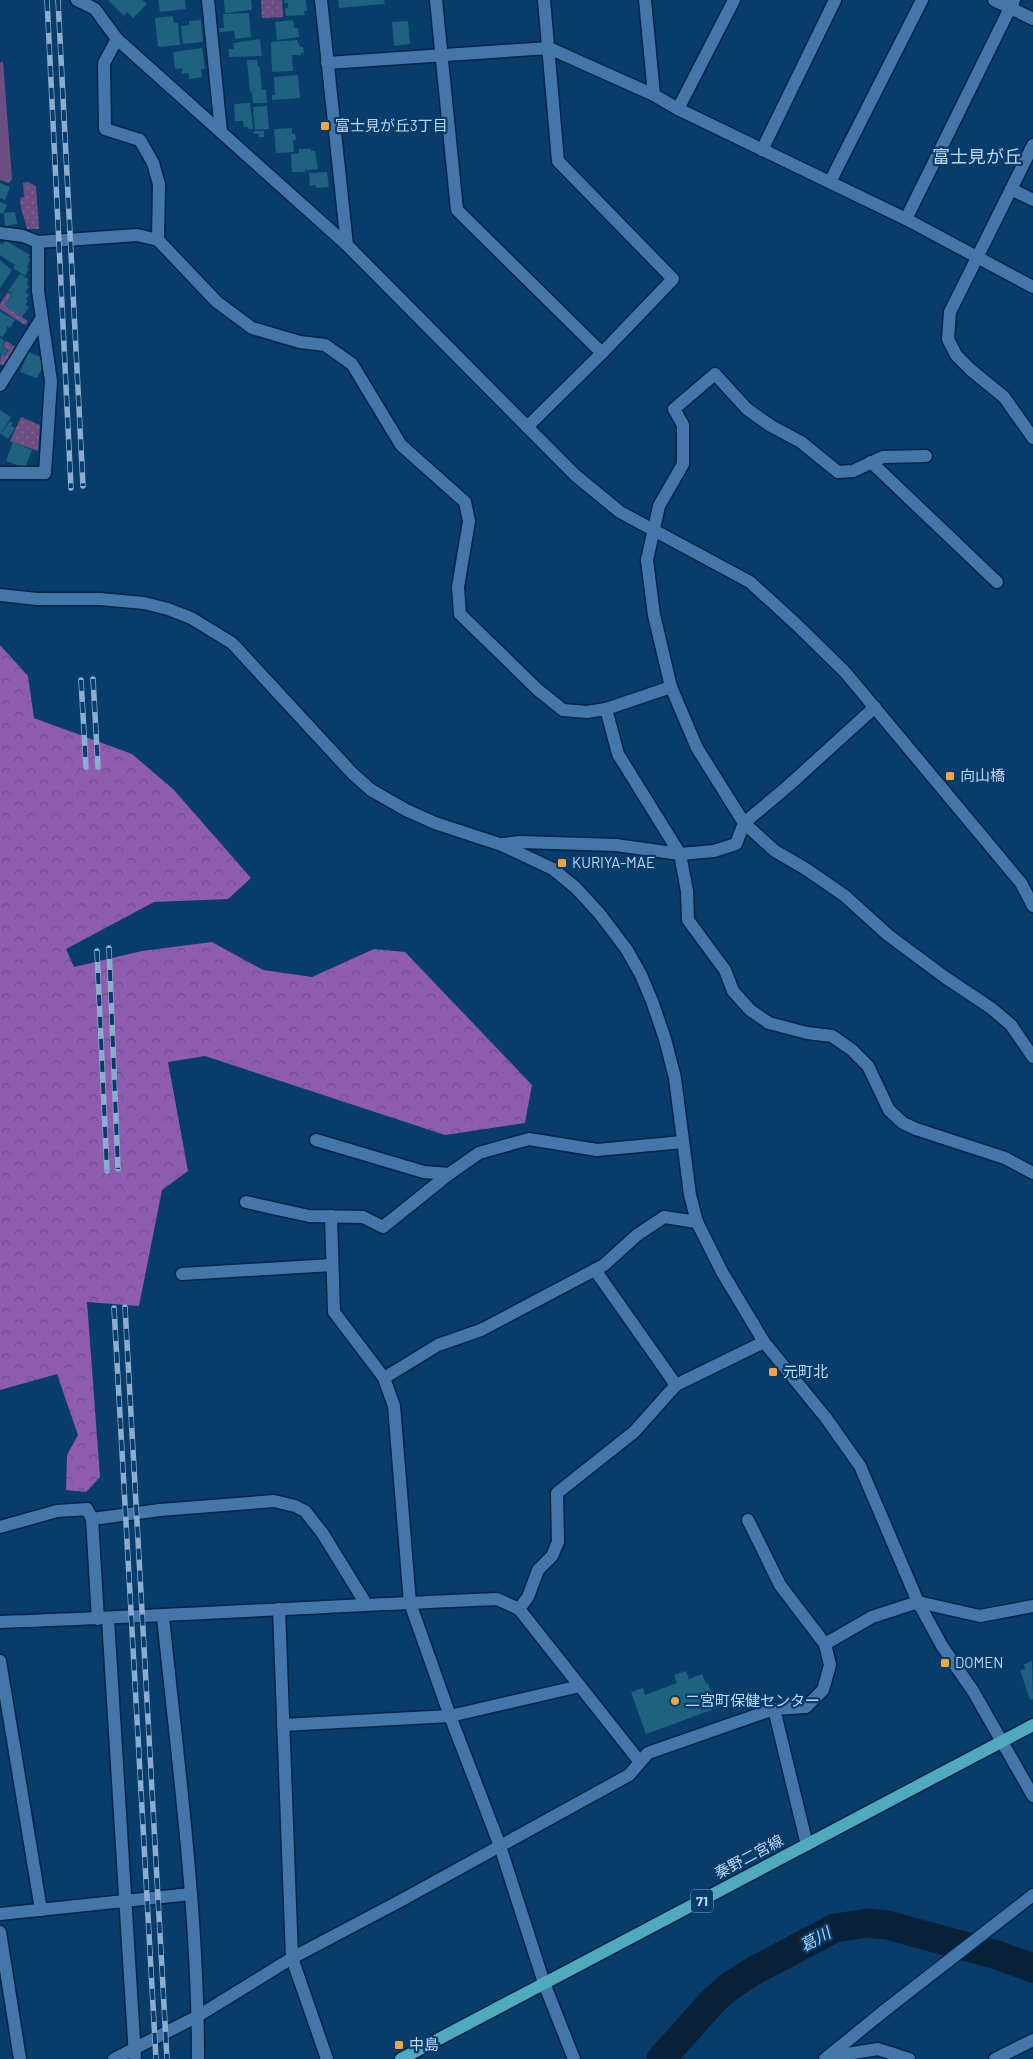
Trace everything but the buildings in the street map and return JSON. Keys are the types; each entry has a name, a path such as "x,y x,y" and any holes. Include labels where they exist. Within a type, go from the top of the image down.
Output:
{"main road":[{"name":"秦野二宮線","path":"401,2059 1033,1725"}],"street":[{"path":"77,0 96,5 117,39 347,245 576,476 620,512 750,582 845,672 1021,883 1033,906"},
{"path":"208,0 221,132"},
{"path":"321,0 347,245"},
{"path":"436,0 457,210 602,353"},
{"path":"527,427 673,280 558,161 544,0"},
{"path":"645,0 654,95"},
{"path":"678,109 734,0"},
{"path":"762,150 835,0"},
{"path":"830,182 922,0"},
{"path":"994,0 1012,4 1033,19"},
{"path":"906,219 1012,4"},
{"path":"117,39 104,62 105,129 140,140 153,163 159,184 158,240"},
{"path":"327,63 549,48 654,95 678,109 906,219 1033,287"},
{"path":"1033,145 950,312 948,339 956,355 1004,397 1033,438"},
{"path":"1011,189 1033,200"},
{"path":"0,233 23,236 38,242 137,235 158,240 217,302 252,328 300,342 325,345 352,364 400,445 465,502 470,521 458,587 460,614 538,690 563,710 586,712 606,709 671,688"},
{"path":"0,473 44,472 51,381 38,291 38,242"},
{"path":"0,384 41,318"},
{"path":"926,456 883,456 853,471 838,472 801,442 771,426 747,409 715,374 674,409 683,425 683,464 659,506 647,560 654,615 671,688 697,748 744,823 775,851 806,869 845,896 888,935 946,978 992,1008 1011,1024 1033,1057"},
{"path":"871,462 997,582"},
{"path":"0,595 37,599 100,599 144,603 191,618 232,643 352,774 371,790 387,801 435,823 502,844 553,869 576,888 599,913 627,950 641,975 665,1039 675,1078 690,1195 697,1222 727,1281 764,1342 826,1418 860,1466 918,1602 942,1646 973,1691 1033,1796"},
{"path":"502,844 520,842 616,845 680,854 714,851 736,844 744,823 775,798 875,708"},
{"path":"606,709 618,754 680,854 687,892 688,920 725,970 733,991 750,1010 769,1023 808,1033 832,1036 852,1050 868,1066 889,1110 903,1123 1005,1158 1033,1173"},
{"path":"246,1202 309,1216 363,1217 383,1227 449,1174 479,1153 529,1139 597,1150 683,1142"},
{"path":"316,1140 424,1172 449,1174"},
{"path":"331,1216 334,1312 384,1378 394,1406 410,1603 450,1716 500,1846 544,1983 574,2059"},
{"path":"384,1378 438,1345 481,1330 604,1265 637,1235 664,1217 697,1222"},
{"path":"182,1274 332,1265"},
{"path":"595,1270 676,1385"},
{"path":"520,1609 528,1597 538,1570 552,1556 558,1542 557,1493 634,1432 676,1385 764,1342"},
{"path":"92,1519 160,1510 274,1501 295,1506 305,1511 323,1534 366,1604"},
{"path":"0,1527 57,1511 87,1509 92,1519 103,1619 135,2055"},
{"path":"114,2059 135,2055 292,1958 400,1902 629,1775 648,1753 774,1709 806,1707 823,1690 830,1665 825,1644 780,1585 748,1520"},
{"path":"0,1622 103,1619 366,1604 496,1599 520,1609 640,1762"},
{"path":"825,1644 872,1617 918,1602 980,1616 1033,1606"},
{"path":"279,1609 292,1958 327,2059"},
{"path":"163,1616 190,1894 198,2016 198,2059"},
{"path":"0,1660 41,1910"},
{"path":"283,1725 450,1716 580,1686"},
{"path":"774,1709 807,1845"},
{"path":"0,1914 190,1894"},
{"path":"826,2058 1033,1895"},
{"path":"0,1932 20,2059"},
{"path":"995,2059 1033,2040"},
{"path":"826,2058 878,2049 910,2059"}],"shaded area":[{"path":"261,0 282,0 283,17 262,18"},
{"path":"3,61 12,179 9,183 0,180 0,63"},
{"path":"28,182 36,186 39,229 27,229 20,202 20,198 24,197 23,183"},
{"path":"8,292 11,294 5,306 28,321 25,325 0,309 0,304"},
{"path":"6,341 17,348 5,367 0,364 1,354 5,356 9,350 3,346"},
{"path":"21,417 40,425 38,451 10,441"}],"green space":[{"path":"0,645 28,676 34,718 132,754 173,789 251,878 228,899 154,902 66,949 74,967 142,951 212,942 263,970 312,977 374,949 405,952 532,1085 525,1123 445,1135 205,1056 168,1062 188,1171 162,1190 139,1306 87,1302 100,1477 86,1492 66,1490 67,1455 78,1435 57,1374 0,1390"}],"waterway":[{"name":"葛川","path":"661,2059 713,2001 730,1986 755,1970 835,1928 868,1923 887,1925 997,1955 1033,1968"}],"railway":[{"path":"47,0 71,488"},
{"path":"58,0 83,486"},
{"path":"93,679 98,767"},
{"path":"81,680 86,767"},
{"path":"109,948 118,1169"},
{"path":"97,951 107,1171"},
{"path":"125,1307 167,2059"},
{"path":"114,1308 156,2059"}],"place":[{"name":"富士見が丘3丁目","path":"325,126"},
{"name":"向山橋","path":"950,776"},
{"name":"KURIYA-MAE","path":"562,863"},
{"name":"元町北","path":"773,1372"},
{"name":"DOMEN","path":"945,1663"},
{"name":"二宮町保健センター","path":"675,1701"},
{"name":"中島","path":"399,2045"}],"district":[{"name":"富士見が丘","path":"977,157"}]}
